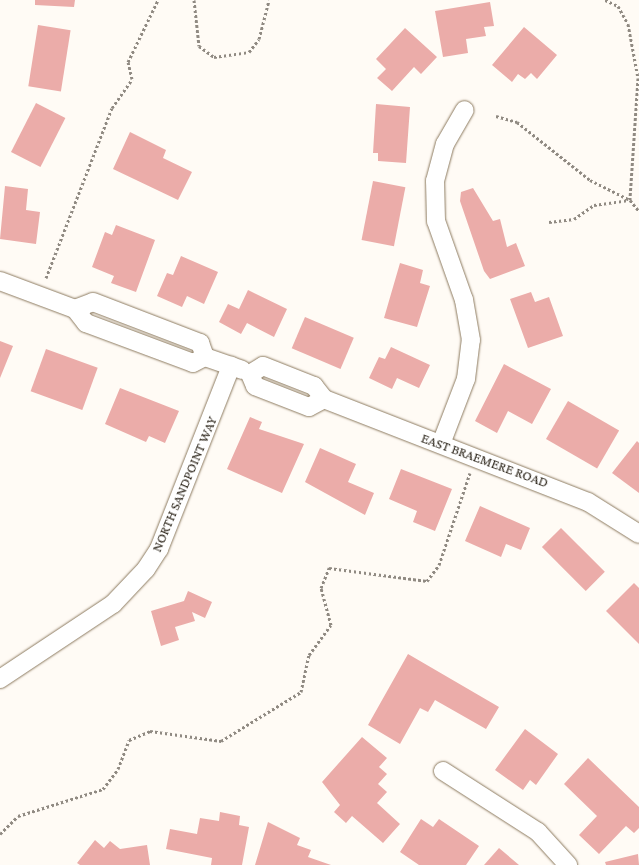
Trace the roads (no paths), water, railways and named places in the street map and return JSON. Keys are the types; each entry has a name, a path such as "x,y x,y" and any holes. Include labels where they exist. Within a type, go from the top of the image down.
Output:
{"street":[{"path":"441,444 466,379 472,340 464,300 441,241 434,201 442,153 465,110"},
{"name":"EAST BRAEMERE ROAD","path":"0,281 75,309 86,323 184,360 193,363 205,357 250,374 263,366 314,386 324,399 588,502 639,534"},
{"name":"NORTH SANDPOINT WAY","path":"0,679 114,604 146,569 159,549 231,366"},
{"path":"443,771 538,832 568,865"}]}
